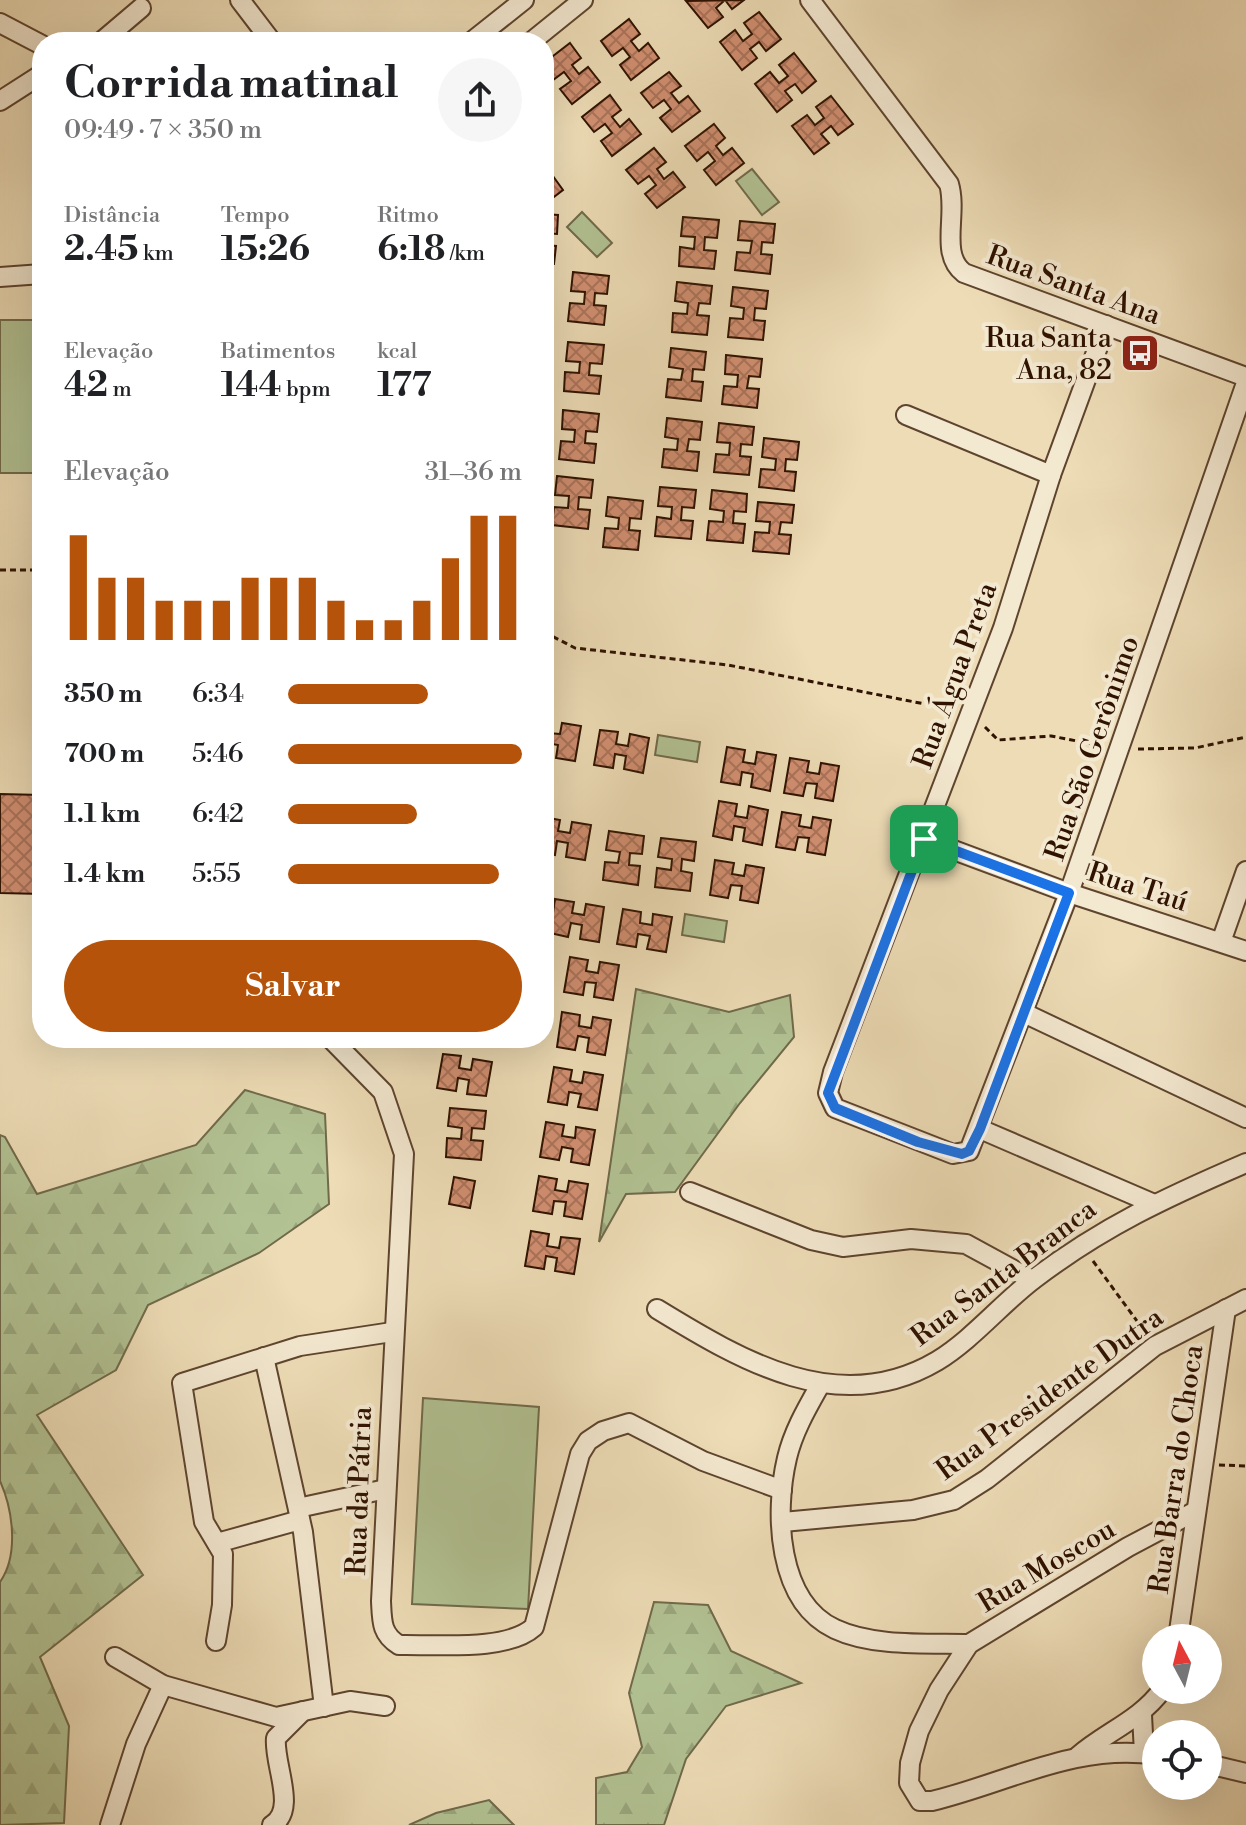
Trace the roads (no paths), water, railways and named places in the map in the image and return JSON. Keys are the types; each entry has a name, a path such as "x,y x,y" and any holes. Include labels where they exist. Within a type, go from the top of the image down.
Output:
{"street":[{"path":"240,0 261,32"},
{"path":"484,32 524,0"},
{"path":"543,32 583,0"},
{"name":"Rua Santa Ana","path":"810,0 949,184 954,203 950,256 955,267 1246,380"},
{"path":"113,32 141,8"},
{"path":"0,23 32,40"},
{"path":"0,101 32,80"},
{"path":"0,277 32,275"},
{"name":"Rua Água Preta","path":"980,1129 969,1151 953,1154 835,1108 829,1102 833,1072 1003,628 1051,475 1106,325"},
{"name":"Rua São Gerônimo","path":"980,1129 1069,893 1246,380"},
{"path":"906,415 1051,475"},
{"name":"Rua Taú","path":"924,839 1069,893 1246,951"},
{"path":"1221,942 1246,871"},
{"path":"1024,1013 1246,1118"},
{"name":"Rua da Pátria","path":"340,1048 383,1092 404,1154 402,1236 392,1332 381,1601 383,1628 388,1639 399,1645 505,1642 526,1635 534,1627 580,1454 588,1441 603,1431 629,1423 703,1461 782,1490"},
{"path":"980,1129 1152,1203"},
{"name":"Rua Santa Branca","path":"657,1309 715,1345 820,1385 848,1387 880,1383 938,1360 1032,1280 1081,1245 1152,1203 1246,1163"},
{"path":"690,1192 811,1240 843,1247 911,1239 966,1244 1032,1280"},
{"name":"Rua Presidente Dutra","path":"783,1522 913,1510 954,1500 987,1479 1155,1346 1246,1299"},
{"name":"Rua Barra do Choca","path":"1180,1624 1190,1565 1194,1512 1220,1372 1226,1309"},
{"path":"216,1641 222,1605 223,1554 202,1513 182,1383 314,1343 392,1332"},
{"path":"264,1357 299,1514 324,1707"},
{"path":"820,1385 787,1457 782,1490 783,1522 792,1583 813,1614 834,1629 882,1639 969,1644 939,1690 919,1731 910,1763 912,1793 920,1801 932,1801 1078,1756 1142,1754"},
{"path":"217,1543 299,1514 386,1489"},
{"name":"Rua Moscou","path":"969,1644 1128,1547 1194,1512"},
{"path":"115,1657 163,1685 276,1717 350,1701 385,1706"},
{"path":"110,1825 136,1744 163,1685"},
{"path":"1078,1756 1119,1726 1142,1715 1151,1704"},
{"path":"272,1825 283,1813 276,1738 303,1711"},
{"path":"1142,1715 1143,1720"},
{"path":"1222,1767 1246,1773"}],"place":[{"name":"Rua Santa Ana, 82","path":"1140,353"}]}
